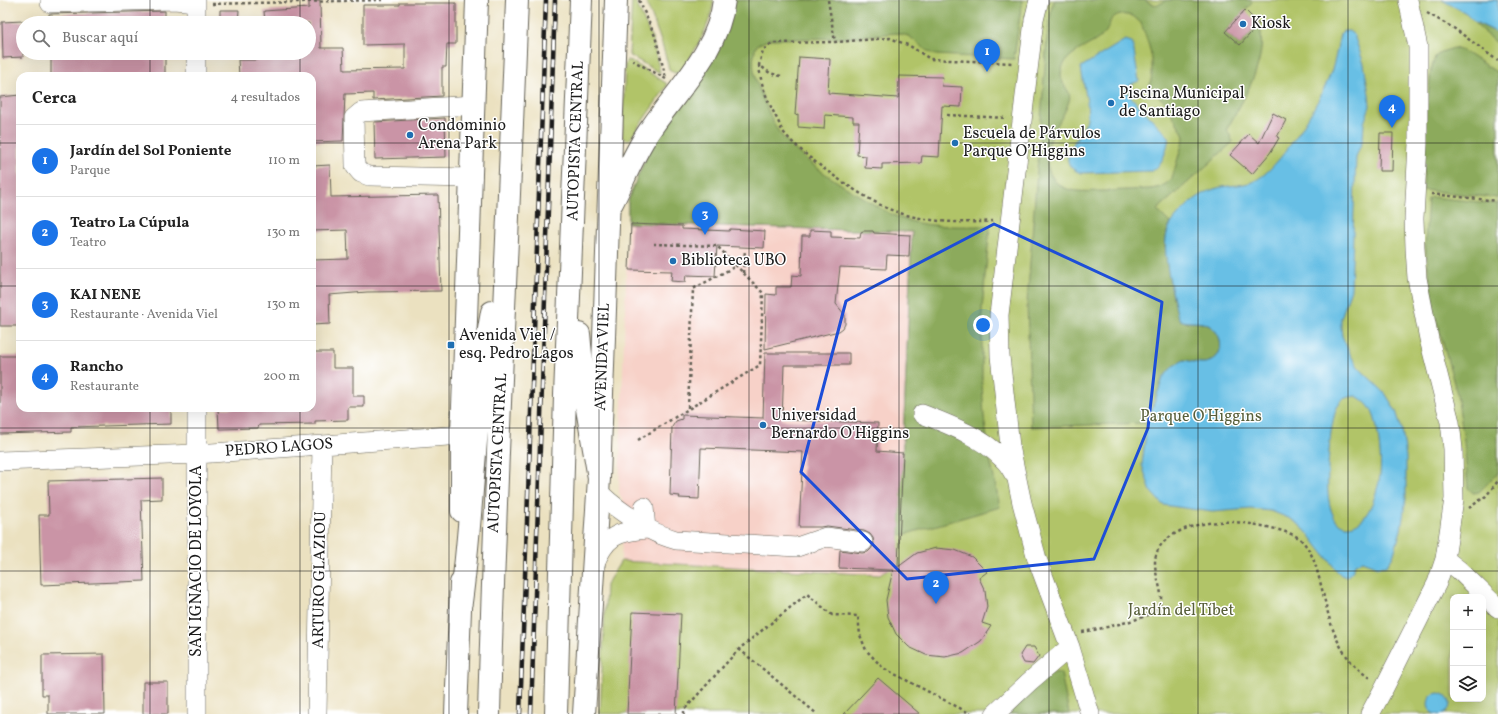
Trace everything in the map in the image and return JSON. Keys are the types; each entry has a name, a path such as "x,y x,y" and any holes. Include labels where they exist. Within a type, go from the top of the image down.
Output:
{"main road":[{"path":"456,714 461,602 462,435 477,0"},
{"name":"AUTOPISTA CENTRAL","path":"489,714 493,549 517,0"},
{"name":"AUTOPISTA CENTRAL","path":"556,714 570,272 581,0"},
{"name":"AVENIDA VIEL","path":"584,714 598,484 616,0"},
{"path":"608,212 673,84 706,51 720,20 724,0"},
{"path":"461,602 468,546 483,371 497,288 507,245"},
{"path":"570,272 585,397 598,484"}],"street":[{"path":"1039,0 1034,20 1021,119 999,315 999,350 1005,413 1016,477 1037,558 1068,641 1090,714"},
{"path":"1370,714 1432,594 1442,570 1452,522 1455,485 1454,449 1450,422 1429,339 1417,278 1415,248 1415,193 1418,144 1418,48 1408,0"},
{"path":"50,2 196,1 196,16"},
{"path":"196,60 196,72"},
{"path":"472,178 369,176 361,173 355,166 354,118 361,112 474,105"},
{"name":"SAN IGNACIO DE LOYOLA","path":"197,412 197,714"},
{"path":"922,414 953,427 992,448 1005,460 1016,477"},
{"name":"PEDRO LAGOS","path":"0,461 197,454 462,435"},
{"name":"ARTURO GLAZIOU","path":"318,714 322,445"},
{"path":"598,484 606,500 616,508 646,529 658,535 676,540 797,547 826,537 863,542"},
{"path":"644,507 646,529"},
{"path":"594,565 604,545 614,535 622,532 646,529"},
{"path":"1445,559 1498,608"},
{"path":"995,714 1029,682 1068,641"}],"path":[{"path":"196,1 215,4 382,0"},
{"path":"639,0 655,36 673,84"},
{"path":"828,0 835,42"},
{"path":"1425,11 1455,29 1498,61"},
{"path":"1010,220 978,223 916,218 895,212 862,194 833,175 789,140 781,129 760,81 759,65 763,50 772,42 835,42 890,38 899,40 930,58 1028,63"},
{"path":"628,57 673,84"},
{"path":"759,65 770,73 781,76"},
{"path":"947,114 1021,119"},
{"path":"1415,193 1498,201"},
{"path":"638,440 760,365 763,293 717,246 654,244"},
{"path":"743,273 745,250"},
{"path":"688,409 693,289 736,266"},
{"path":"1452,522 1486,496 1498,481"},
{"path":"1068,641 1154,612 1162,599 1155,570 1154,561 1156,553 1159,548 1176,533 1197,525 1217,522 1259,525 1282,531 1300,539 1314,561 1330,623 1342,650 1349,660 1361,672 1384,688"},
{"path":"684,714 684,710 739,649 808,594 832,615 858,616 860,635 866,650 883,668 971,714"},
{"path":"739,649 817,714"}],"highlighted area":[{"path":"994,224 1162,302 1148,428 1094,559 907,579 801,472 846,301"}],"shaded area":[{"name":"Universidad Bernardo O'Higgins","path":"628,223 912,232 898,560 887,570 880,575 621,561 624,504 619,493"}],"green space":[{"path":"632,0 635,0 653,41 660,73 629,55"},
{"path":"645,0 714,0 706,29 681,72 674,73 669,69"},
{"name":"Parque O'Higgins","path":"733,0 1498,0 1498,714 600,714 606,585 621,561 880,575 898,560 912,232 628,223 628,202 631,192"},
{"path":"733,0 1022,0 1014,59 936,55 926,50 909,36 896,33 844,38 770,39 757,45 753,62 758,85 769,114 781,135 799,154 820,170 880,208 915,223 959,226 990,226 982,309 982,383 984,417 990,459 1000,507 899,536 912,232 628,223 628,202 649,150"},
{"path":"1055,0 1145,0 1156,4 1166,0 1250,0 1252,3 1225,32 1240,45 1259,24 1261,51 1258,65 1247,92 1227,129 1233,142 1157,210 1171,224 1167,232 1165,245 1173,298 1186,323 1203,323 1213,328 1219,338 1220,349 1214,359 1209,362 1199,363 1184,360 1163,378 1147,423 1031,427 1027,303 1047,39 1052,6","holes":["1120,14 1133,16 1141,23 1149,46 1152,60 1151,90 1164,101 1183,133 1184,138 1172,178 1162,186 1150,189 1075,191 1062,187 1052,177 1048,167 1047,152 1070,97 1061,78 1063,66 1072,55 1099,39 1104,34 1113,18"]},
{"path":"1475,22 1498,33 1498,44 1475,24"},
{"path":"1454,48 1463,51 1498,73 1498,198 1423,190 1426,114 1431,70 1435,57 1441,52"},
{"path":"627,60 666,83 667,86 630,139 626,140 622,137 625,64"},
{"path":"1431,197 1498,204 1498,473 1479,492 1473,493 1468,488 1464,440 1457,394 1434,311 1425,244 1428,199"},
{"path":"1048,672 1061,673 1069,714 1004,714"}],"water":[{"path":"1442,0 1498,0 1498,33 1475,22 1466,13"},
{"path":"1343,31 1349,31 1354,35 1364,64 1370,106 1364,123 1363,139 1356,157 1351,289 1341,318 1342,336 1351,356 1359,368 1385,393 1396,411 1402,430 1406,457 1406,499 1401,530 1393,557 1386,566 1378,567 1362,561 1355,564 1352,572 1346,577 1337,571 1301,526 1291,519 1271,511 1251,509 1212,512 1163,505 1151,492 1142,465 1147,423 1163,378 1173,366 1184,360 1206,363 1214,359 1220,350 1219,338 1213,328 1198,322 1187,322 1180,320 1177,314 1166,259 1165,248 1169,227 1179,214 1198,197 1219,187 1253,182 1268,171 1280,159 1322,94 1333,66 1340,34","holes":["1356,396 1370,407 1376,422 1380,455 1380,476 1370,509 1361,521 1349,526 1339,523 1331,509 1328,484 1331,432 1333,419 1340,402 1345,398"]},
{"name":"Piscina Municipal de Santiago","path":"1125,40 1132,42 1139,81 1128,87 1127,93 1169,137 1166,151 1162,161 1152,171 1081,173 1072,168 1068,162 1068,156 1084,126 1088,114 1081,67"},
{"path":"1439,693 1447,696 1450,704 1447,712 1439,715 1431,712 1428,704 1431,696"}],"building":[{"path":"309,0 320,0 321,48 343,48 344,70 405,69 405,44 363,45 363,5 400,5 400,3 456,3 456,44 447,44 446,67 442,67 442,96 373,100 373,93 345,94 343,141 316,142 316,72 239,72 238,60 316,60 316,16 264,16 264,11 309,8"},
{"path":"220,10 239,10 239,16 220,16"},
{"path":"1245,10 1259,24 1240,45 1225,32"},
{"path":"165,11 165,16 49,16 49,14"},
{"path":"16,21 16,57 3,58 2,22"},
{"path":"799,57 830,59 828,93 898,98 899,76 943,77 942,86 962,87 961,107 942,106 939,157 922,156 921,163 882,164 882,169 865,168 866,156 857,155 859,122 853,122 853,117 825,115 824,129 798,127 798,114 795,115"},
{"path":"51,60 165,60 165,72 51,72"},
{"path":"16,95 16,326 0,326 0,97"},
{"path":"1273,113 1286,120 1277,137 1279,138 1270,153 1252,174 1230,155 1249,134 1259,143"},
{"name":"Condominio Arena Park","path":"445,118 446,157 375,159 374,122"},
{"path":"1380,133 1393,133 1392,171 1379,171"},
{"path":"330,165 331,197 438,195 441,291 367,292 329,295 330,324 316,325 316,260 348,259 347,230 316,231 316,166"},
{"path":"631,224 682,226 682,229 765,231 764,248 717,246 715,276 686,275 685,282 671,281 672,271 629,270"},
{"path":"810,230 831,231 831,237 860,238 861,232 863,231 910,235 909,256 887,255 886,269 840,267 836,304 845,315 845,324 843,328 839,331 765,349 766,294 776,295 776,287 791,287 792,275 801,276 802,236 810,236"},
{"path":"316,352 333,352 333,368 353,368 353,396 364,396 364,407 348,407 348,420 315,421 315,424 259,425 258,428 219,429 218,412 316,412"},
{"path":"765,353 849,353 849,365 784,365 782,420 878,423 877,451 903,453 898,567 917,553 936,548 955,550 972,557 987,572 979,578 985,591 987,607 982,623 991,626 981,641 963,653 945,657 926,655 909,647 896,634 888,617 886,600 893,570 839,568 840,550 862,553 868,552 874,544 873,538 870,534 864,531 827,526 799,527 803,452 701,448 699,499 679,498 680,496 670,495 672,427 676,421 682,419 682,415 763,418"},
{"path":"0,356 16,356 16,412 171,412 171,424 71,427 71,432 0,434"},
{"path":"162,478 162,499 141,500 144,581 41,585 39,515 49,515 48,481"},
{"path":"632,612 681,614 676,714 627,714"},
{"path":"1025,647 1034,647 1039,656 1033,664 1024,663 1020,655"},
{"path":"104,654 105,714 48,714 48,695 42,695 42,655"},
{"path":"878,678 920,714 844,714"},
{"path":"143,682 168,682 168,714 143,714"}],"railway":[{"path":"520,714 546,0"},
{"path":"531,714 555,0"}],"place":[{"name":"Kiosk","path":"1243,24"},
{"name":"Jardín del Sol Poniente","path":"987,72"},
{"name":"Piscina Municipal de Santiago","path":"1111,103"},
{"name":"Rancho","path":"1392,128"},
{"name":"Condominio Arena Park","path":"410,135"},
{"name":"Escuela de Párvulos Parque O’Higgins","path":"955,143"},
{"name":"KAI NENE","path":"705,235"},
{"name":"Biblioteca UBO","path":"673,261"},
{"name":"Avenida Viel / esq. Pedro Lagos","path":"451,345"},
{"name":"Universidad Bernardo O'Higgins","path":"763,425"},
{"name":"Teatro La Cúpula","path":"936,604"}],"park label":[{"name":"Jardín del Tíbet","path":"1181,611"}]}
